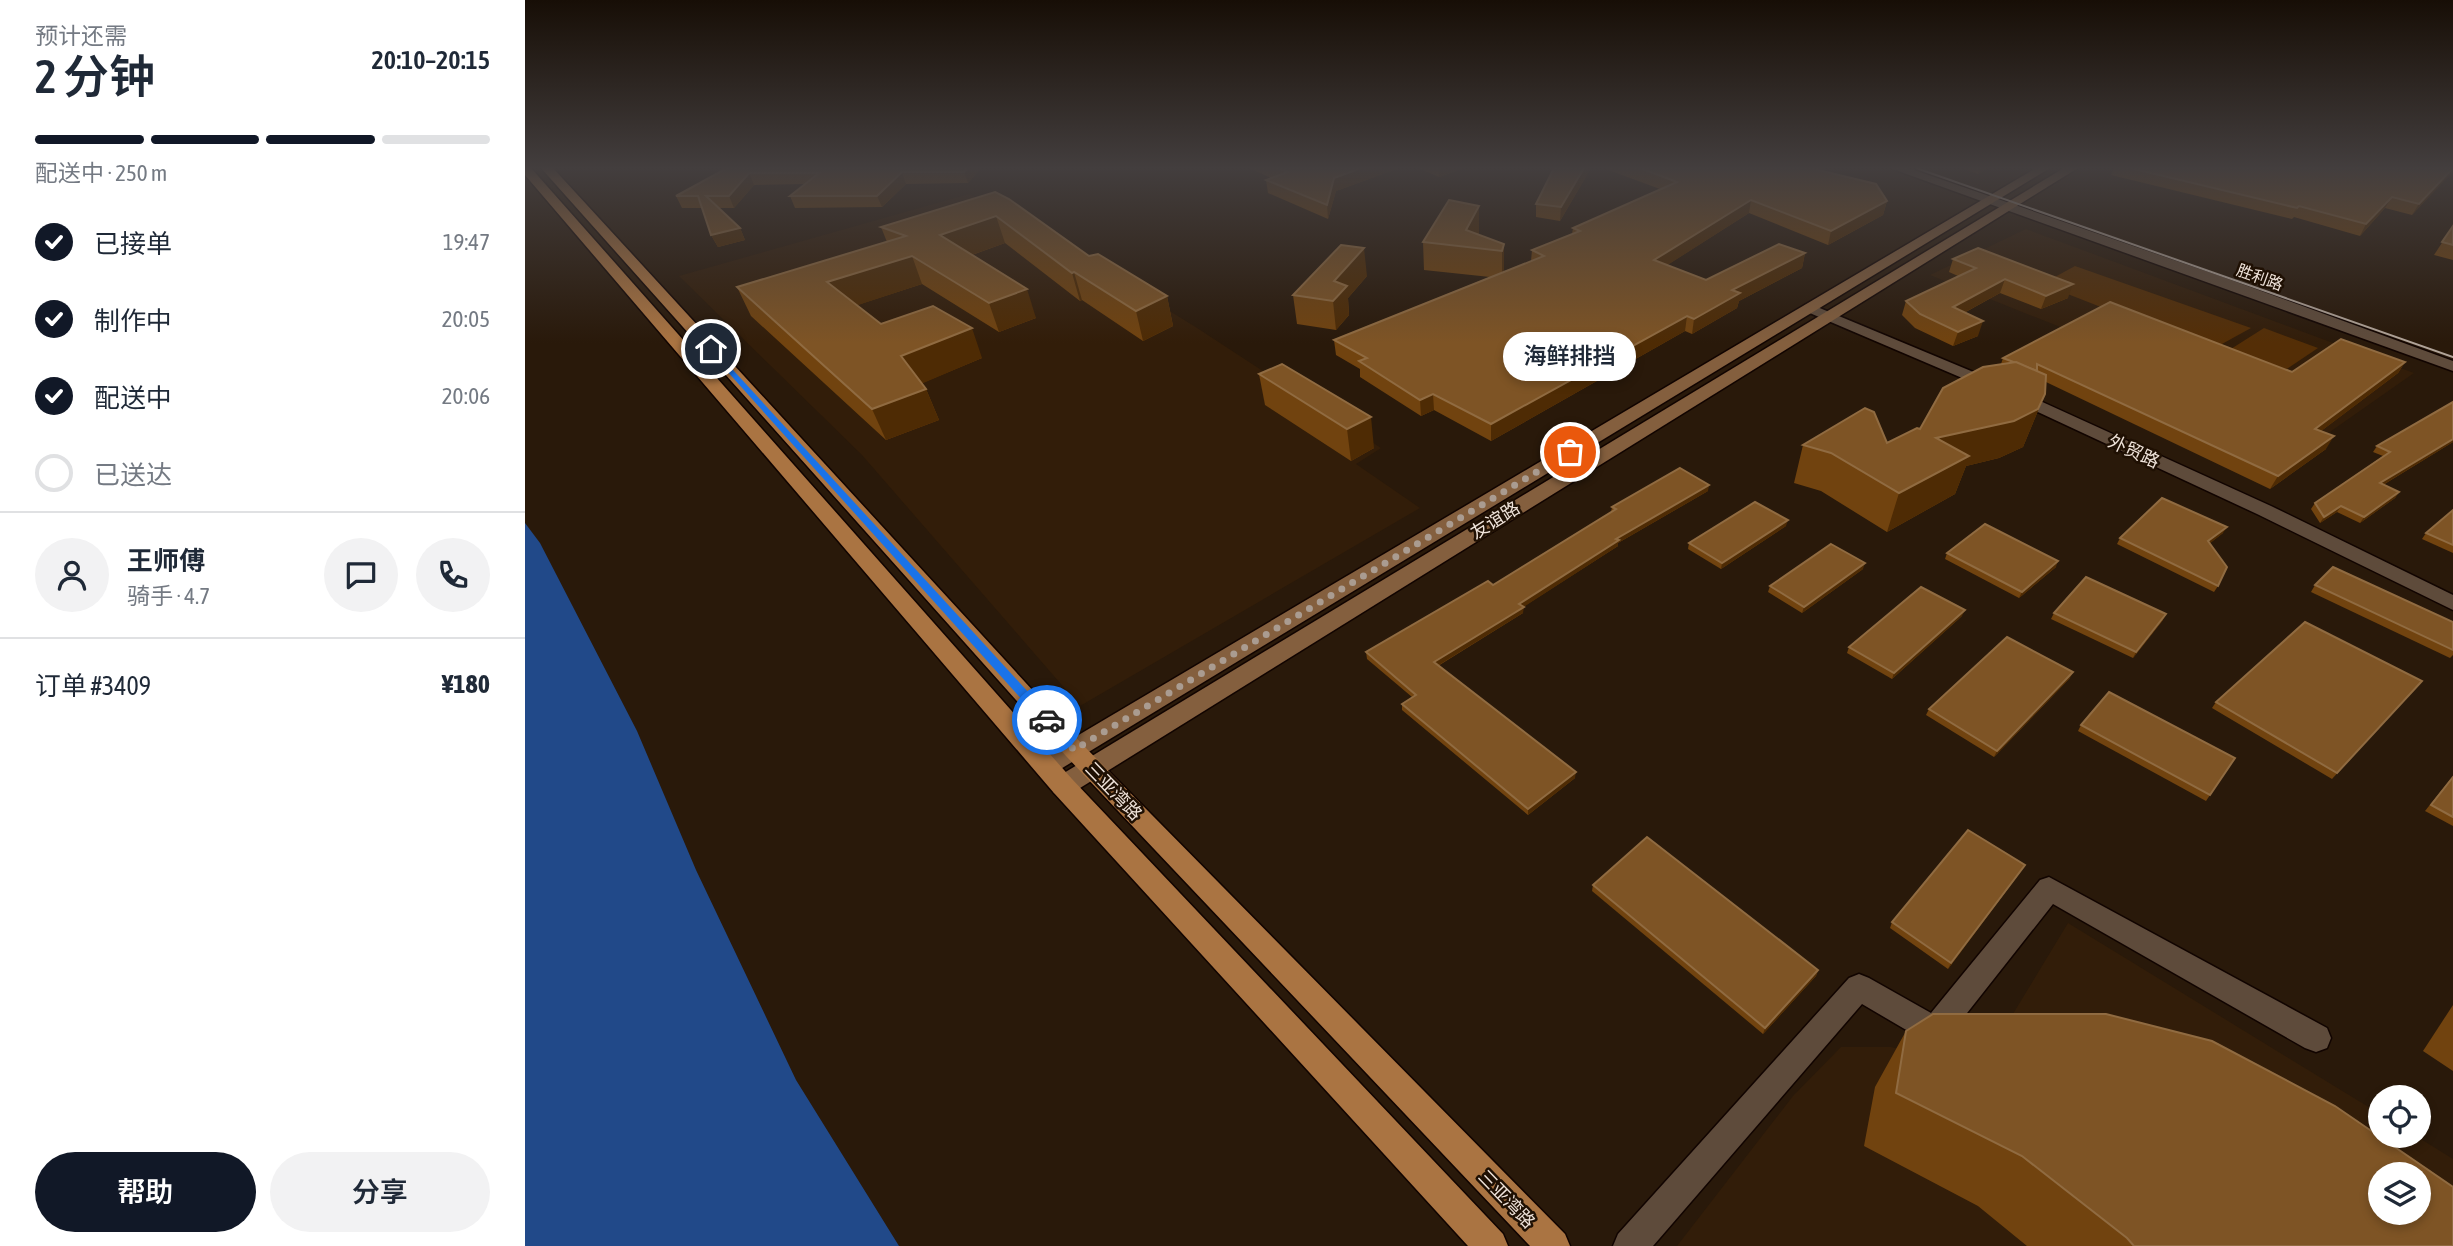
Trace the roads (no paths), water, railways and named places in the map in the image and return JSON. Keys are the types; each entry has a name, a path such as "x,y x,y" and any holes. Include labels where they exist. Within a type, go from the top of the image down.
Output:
{"main road":[{"name":"三亚湾路","path":"576,226 1054,776 1491,1246"},
{"name":"三亚湾路","path":"600,226 1083,759 1553,1246"},
{"name":"友谊路","path":"1054,776 1810,307 1946,226"},
{"name":"友谊路","path":"1054,776 1978,226"}],"street":[{"name":"胜利路","path":"2059,226 2453,366"},
{"name":"外贸路","path":"1810,307 2001,389 2251,505 2453,603"},
{"path":"1630,1246 1859,987 1935,1031 2049,888 2316,1038"}],"water":[{"path":"525,523 540,543 637,731 696,870 796,1080 899,1246 525,1246"}],"tram line":[{"path":"2081,226 2453,357"}],"place":[{"name":"海鲜排挡","path":"1570,452"}]}
